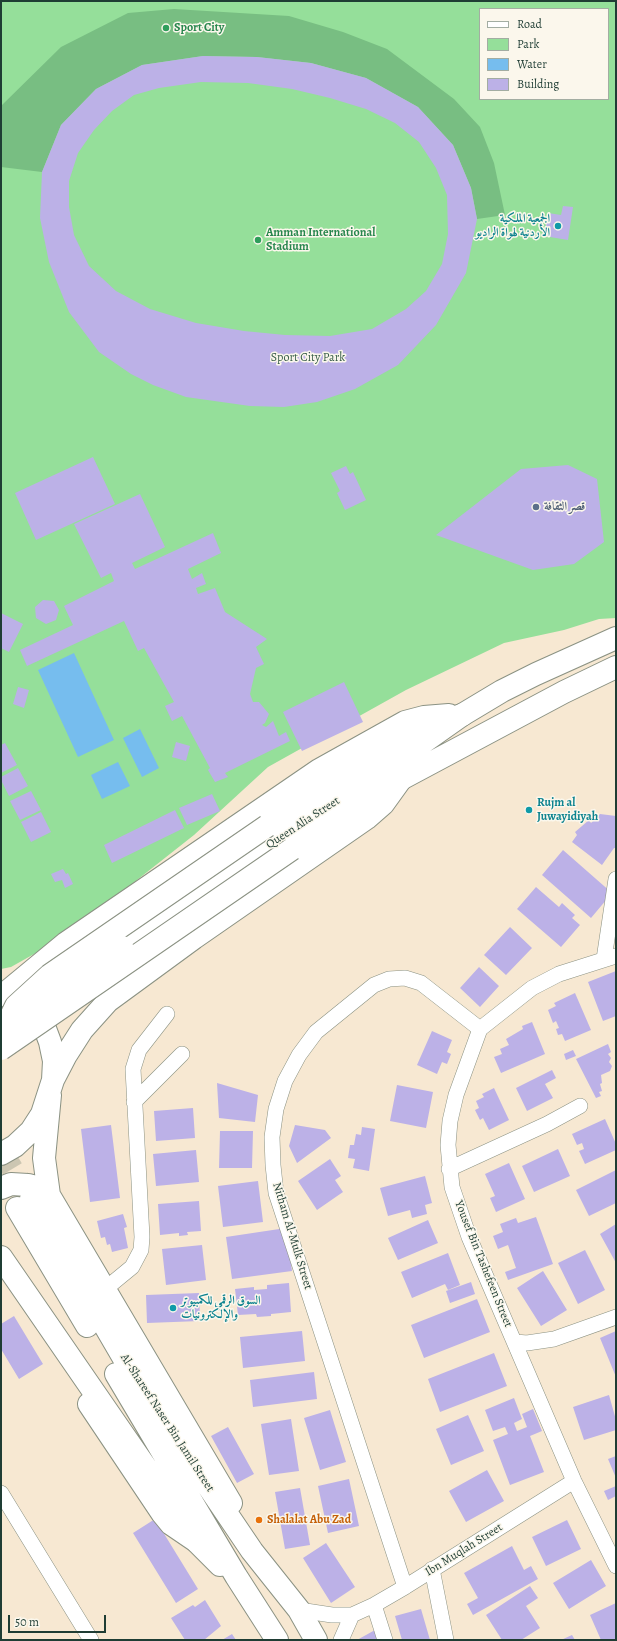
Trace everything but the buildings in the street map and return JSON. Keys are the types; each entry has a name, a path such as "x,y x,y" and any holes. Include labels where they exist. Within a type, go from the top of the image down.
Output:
{"main road":[{"path":"1,1037 16,1006 50,975 280,837 307,798 420,729 462,715 502,691 536,674 616,638"},
{"name":"Queen Alia Street","path":"1,1028 280,837 401,779 558,695 616,667"},
{"path":"32,1201 44,1158 54,1061 50,1042 44,1026 33,1011 5,989 66,943 319,770 405,722 424,717 462,715"},
{"path":"1,1154 16,1146 30,1131 42,1114 51,1088 66,1055 82,1030 108,1001 194,938 367,818 383,804 401,779"},
{"name":"Queen Alia Street","path":"1,1049 280,837"},
{"path":"66,943 66,954 72,975 88,992 108,1001"},
{"path":"1,1188 11,1184 36,1187 32,1201"},
{"path":"32,1201 104,1290 232,1505 252,1551"},
{"name":"Al-Shareef Naser Bin Jamil Street","path":"32,1201 137,1381 252,1551 298,1610 316,1640"},
{"name":"Al-Shareef Naser Bin Jamil Street","path":"32,1201 236,1576 277,1640"},
{"path":"1,1268 162,1513 171,1524 198,1543"},
{"path":"1,1268 147,1468 198,1543 216,1562 236,1576"}],"street":[{"path":"480,1029 532,988 559,974 610,957 616,879"},
{"name":"Nitham Al-Mulk Street","path":"405,1586 276,1193 272,1165 272,1137 276,1109 285,1081 299,1055 316,1032 374,985 389,979 405,978 421,983 480,1029"},
{"path":"104,1290 132,1267 141,1250 133,1069 136,1056 167,1014"},
{"name":"Yousef Bin Tashefeen Street","path":"480,1029 465,1068 450,1121 448,1145 449,1170 452,1187 469,1237 574,1481 616,1566"},
{"path":"134,1102 182,1054"},
{"path":"449,1170 547,1124 580,1106"},
{"path":"515,1342 527,1343 554,1339 616,1317"},
{"name":"Ibn Muqlah Street","path":"298,1610 332,1615 352,1615 405,1586 574,1481"},
{"path":"1,1493 91,1640"},
{"path":"432,1569 446,1640"},
{"path":"374,1604 385,1640"},
{"path":"341,1640 352,1615"}],"green space":[{"name":"Sport City Park","path":"1,1 616,1 616,618 599,619 564,630 504,643 406,690 268,767 194,835 66,936 11,967 1,969"},
{"path":"174,9 289,16 343,32 387,49 454,99 480,127 494,163 505,215 477,219 471,188 453,145 418,107 366,78 311,63 257,57 203,56 142,65 96,89 61,125 42,172 1,167 1,106 61,47 128,13"}],"water":[{"path":"74,653 114,740 78,757 38,670"},
{"path":"140,729 159,768 142,777 123,738"},
{"path":"118,762 130,786 102,799 91,775"}],"tunnel":[{"path":"1,1150 30,1198"}],"place":[{"name":"Sport City","path":"166,28"},
{"name":"الجمعية الملكية الأردنية لهواة الراديو","path":"558,226"},
{"name":"Amman International Stadium","path":"258,240"},
{"name":"قصر الثقافة","path":"536,507"},
{"name":"Rujm al Juwayidiyah","path":"529,810"},
{"name":"السوق الرقمي للكمبيوتر والإلكترونيات","path":"173,1308"},
{"name":"Shalalat Abu Zad","path":"259,1520"}]}
